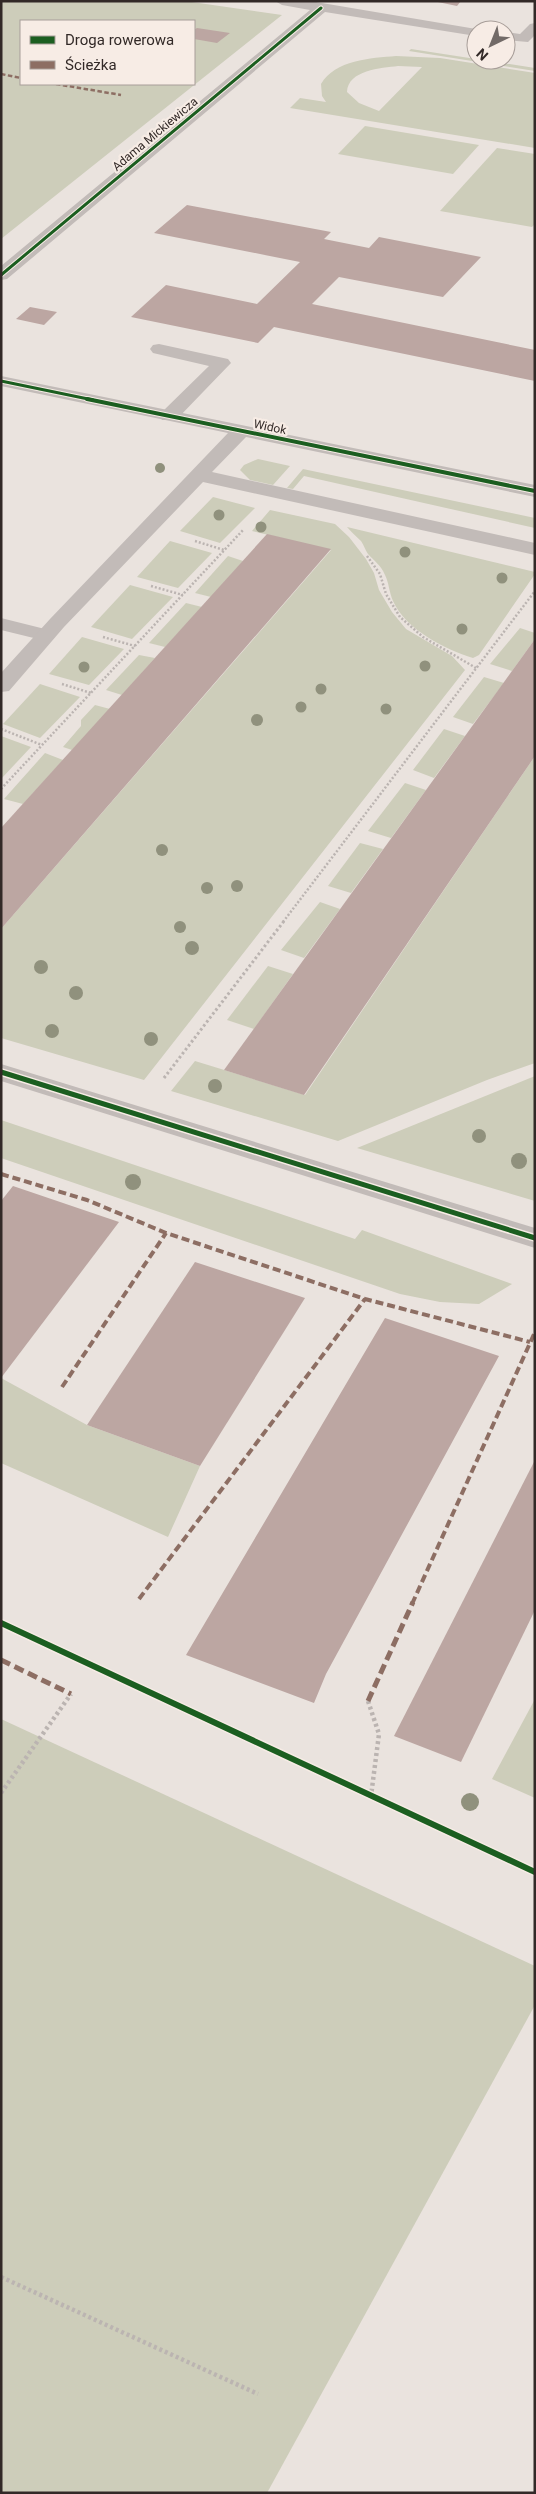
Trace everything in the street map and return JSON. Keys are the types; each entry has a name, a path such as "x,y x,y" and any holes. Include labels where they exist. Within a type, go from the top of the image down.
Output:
{"street":[{"path":"282,1 466,30"},
{"name":"Adama Mickiewicza","path":"1,275 321,8"},
{"path":"516,38 523,39 535,26"},
{"path":"160,349 222,363 169,416"},
{"name":"Widok","path":"1,381 535,491"},
{"path":"1,686 46,635 241,431"},
{"path":"199,475 535,549"},
{"path":"1,624 46,635"},
{"path":"1,1072 535,1238"}],"path":[{"path":"1,789 225,549"},
{"path":"365,553 380,574 386,594 400,617 423,637 476,668"},
{"path":"160,1083 535,591"},
{"path":"1,729 42,745"},
{"path":"1,1792 71,1694"},
{"path":"368,1701 379,1734 371,1796"},
{"path":"1,2277 258,2394"}],"green space":[{"path":"1,1 185,1 282,15 195,84 195,20 20,20 20,85 194,85 1,239"},
{"path":"411,49 466,57 466,60 409,51"},
{"path":"396,56 440,58 466,62 466,70 516,70 535,73 535,148 290,108 300,98 326,102 322,96 321,84 327,76 344,65 365,59","holes":["398,66 422,67 379,111 359,103 347,92 353,79 366,72 383,68"]},
{"path":"516,65 535,68 535,71 516,68"},
{"path":"365,126 479,145 453,174 338,154"},
{"path":"497,148 535,154 535,224 532,227 440,211"},
{"path":"258,459 290,466 273,485 250,480 240,470 244,465"},
{"path":"303,469 535,518 535,528 304,476 293,489 287,488"},
{"path":"213,497 255,508 220,543 180,531"},
{"path":"270,510 335,524 349,537 366,559 374,573 379,590 392,612 406,629 452,656 465,670 144,1080 1,1038 1,929 331,550 252,531"},
{"path":"347,527 535,572 535,574 479,655 473,658 439,644 407,621 393,601 382,568 368,554 361,541"},
{"path":"170,541 212,553 178,588 137,577"},
{"path":"228,556 243,561 211,597 195,593"},
{"path":"130,585 173,597 132,639 91,627"},
{"path":"186,603 202,607 165,647 149,643"},
{"path":"520,628 535,633 535,639 512,671 490,664"},
{"path":"82,637 124,649 89,685 49,674"},
{"path":"139,655 155,658 122,695 106,690"},
{"path":"484,677 504,683 473,724 453,717"},
{"path":"40,684 80,697 40,738 3,724"},
{"path":"95,705 110,709 72,750 63,747 81,726 81,720"},
{"path":"444,729 465,736 434,778 413,770"},
{"path":"1,736 31,747 1,779"},
{"path":"45,753 63,760 23,804 4,799"},
{"path":"535,756 535,1063 487,1080 338,1141 171,1091 195,1061 305,1095"},
{"path":"405,783 426,790 391,838 368,831"},
{"path":"360,843 383,849 351,893 328,886"},
{"path":"320,902 340,909 304,958 281,950"},
{"path":"268,966 293,974 254,1029 227,1020"},
{"path":"535,1076 535,1201 357,1148"},
{"path":"1,1120 355,1239 362,1230 512,1284 479,1304 440,1302 400,1294 1,1158"},
{"path":"1,1378 87,1425 200,1466 168,1537 1,1463"},
{"path":"535,1699 535,1798 492,1779"},
{"path":"1,1719 535,1966 535,2005 267,2493 1,2493"}],"building":[{"path":"433,1 461,1 457,6"},
{"path":"197,28 230,33 217,43 195,39 195,29"},
{"path":"187,205 331,232 324,239 369,248 379,237 481,257 443,297 339,277 312,304 535,350 535,381 274,327 258,343 131,317 166,285 257,304 300,262 154,233"},
{"path":"30,307 57,312 44,325 16,319"},
{"path":"267,534 331,549 1,929 1,828"},
{"path":"535,639 535,756 304,1095 224,1070"},
{"path":"13,1186 119,1222 1,1378 1,1201"},
{"path":"195,1262 305,1298 200,1466 87,1425"},
{"path":"385,1318 499,1356 326,1674 314,1703 186,1655"},
{"path":"535,1460 535,1610 461,1762 394,1736"}],"marked path":[{"path":"1,74 20,78"},
{"path":"62,85 121,95"},
{"path":"1,1174 87,1200 166,1233 365,1299 530,1342"},
{"path":"62,1387 166,1233"},
{"path":"139,1599 365,1299"},
{"path":"368,1701 535,1332"},
{"path":"1,1660 71,1694"}],"cycle path":[{"path":"1,275 321,8"},
{"path":"1,381 535,491"},
{"path":"1,1072 535,1238"},
{"path":"1,1623 535,1872"}]}
